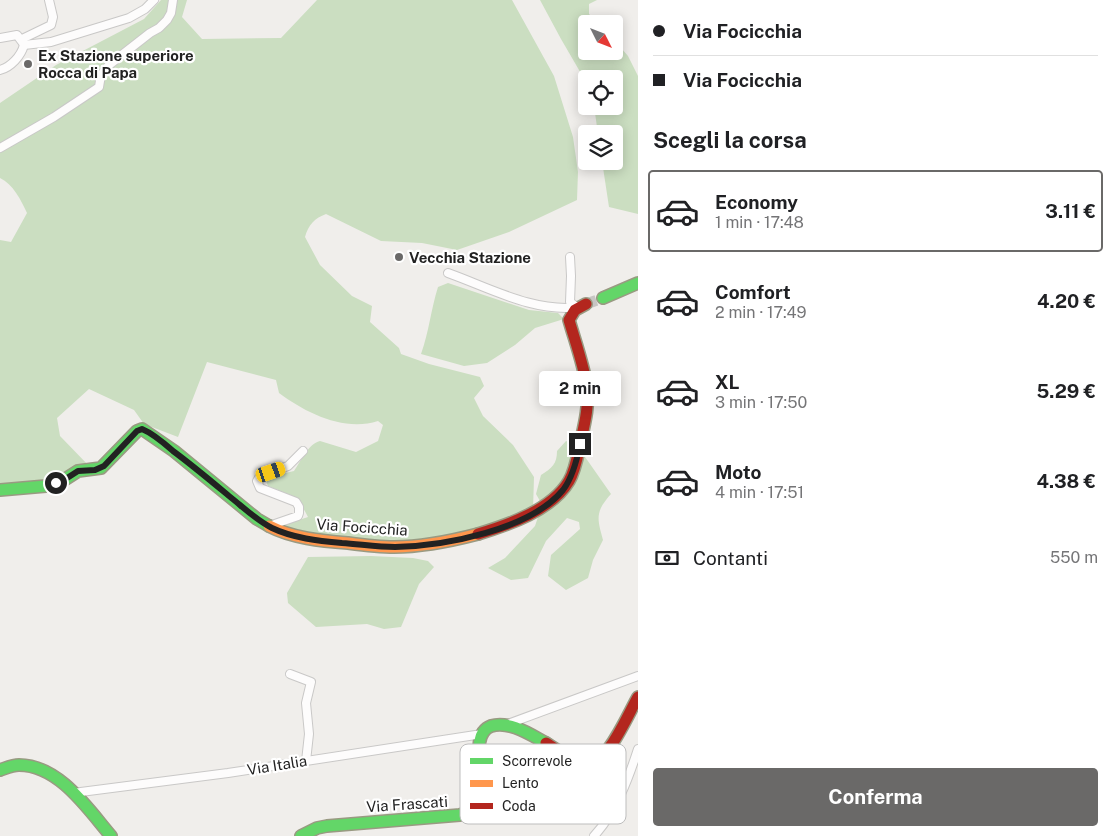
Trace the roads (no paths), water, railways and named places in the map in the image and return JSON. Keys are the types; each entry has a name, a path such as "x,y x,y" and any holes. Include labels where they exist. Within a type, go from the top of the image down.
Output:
{"street":[{"path":"0,70 12,63 21,53 23,42 51,24 53,17 49,0"},
{"path":"0,38 14,35 23,42 51,42 129,18 146,9 154,0"},
{"path":"0,148 99,87 101,75 109,65 167,20 171,12 173,0"},
{"path":"570,257 570,302 582,306"},
{"path":"448,273 530,304 566,308 582,306"},
{"path":"603,298 638,283"},
{"name":"Via Focicchia","path":"0,490 48,485 64,480 78,471 101,468 107,464 137,431 142,429 168,446 252,515 269,526 292,535 323,541 381,547 447,541 498,528 518,521 544,506 561,492 571,477 588,410 587,386 570,320 572,312 582,306"},
{"path":"269,526 294,518 300,513 299,507 296,502 260,488 257,481 260,476 288,466 303,451"},
{"path":"290,674 311,682 306,703 309,734 306,761"},
{"path":"482,734 492,726 505,725 638,676"},
{"path":"611,744 638,696"},
{"path":"505,725 520,730 546,744"},
{"name":"Via Italia","path":"73,793 306,761 482,734"},
{"name":"Via Frascati","path":"481,744 482,734"},
{"path":"626,782 638,749"},
{"path":"0,770 17,766 38,768 54,776 73,793 111,836"},
{"name":"Via Frascati","path":"301,836 316,828 333,825 460,815"},
{"path":"594,836 604,824"}],"tunnel":[{"path":"586,304 603,298"}],"place":[{"name":"Ex Stazione superiore Rocca di Papa","path":"28,64"},
{"name":"Vecchia Stazione","path":"399,257"}]}
